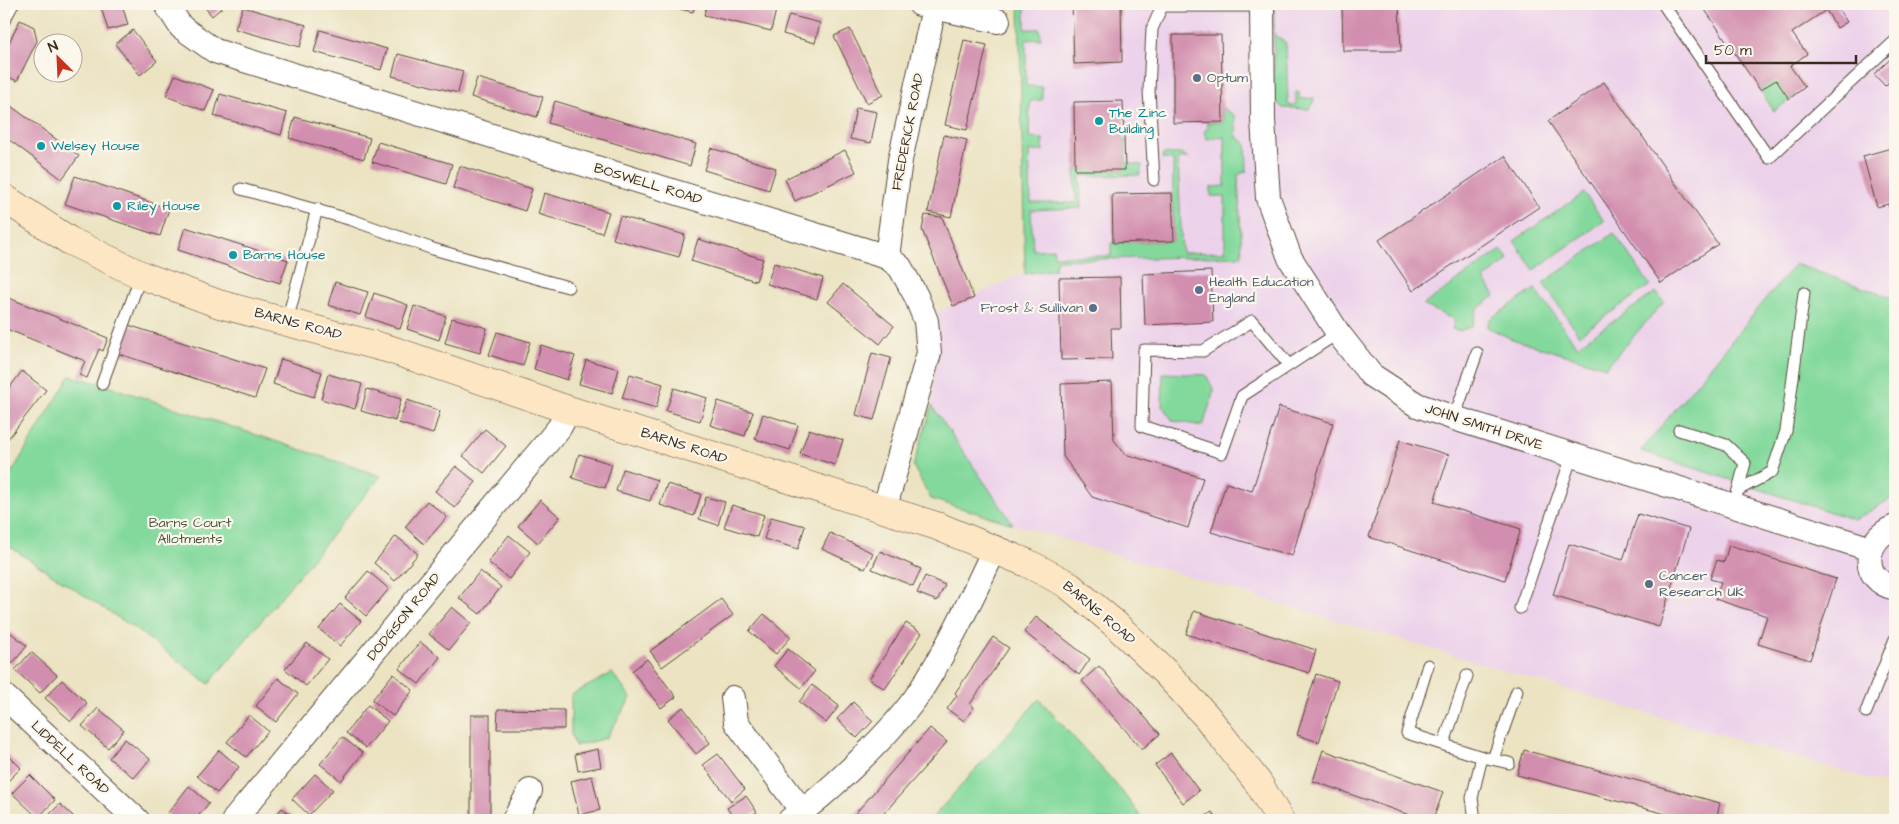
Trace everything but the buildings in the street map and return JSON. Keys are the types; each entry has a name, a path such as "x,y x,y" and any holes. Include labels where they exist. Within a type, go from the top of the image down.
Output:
{"street":[{"name":"BOSWELL ROAD","path":"166,4 181,27 215,51 887,257 900,268 916,296 926,321 929,353 884,510"},
{"name":"JOHN SMITH DRIVE","path":"1262,5 1263,120 1268,198 1290,258 1338,333 1372,375 1416,405 1572,456 1735,497 1871,549"},
{"name":"FREDERICK ROAD","path":"887,257 900,160 927,6"},
{"path":"927,6 998,21"},
{"name":"BARNS ROAD","path":"4,198 70,241 141,275 219,304 389,349 569,410 937,526 995,548 1067,584 1115,624 1207,717 1259,784 1280,820"},
{"name":"DODGSON ROAD","path":"234,820 552,436 569,410"},
{"path":"1895,527 1884,532 1876,539 1871,549 1870,562 1873,572 1879,580 1895,588"},
{"path":"733,698 736,722 794,817 853,765 918,694 964,615 995,548"},
{"name":"LIDDELL ROAD","path":"4,696 137,820"},
{"path":"514,820 530,791"}],"lane":[{"path":"5,17 13,4"},
{"path":"1663,4 1769,158 1895,41"},
{"path":"1154,180 1149,90 1152,29 1162,5 1262,5"},
{"path":"242,189 317,209 433,248 568,287"},
{"path":"287,321 317,209"},
{"path":"102,384 141,275"},
{"path":"1735,497 1772,472 1786,431 1804,293"},
{"path":"1288,364 1252,321 1203,351 1144,350 1142,426 1222,453 1242,396 1288,364 1338,333"},
{"path":"1454,418 1477,353"},
{"path":"1679,430 1726,445 1745,463 1735,497"},
{"path":"1520,608 1572,456"},
{"path":"1866,712 1895,639"},
{"path":"1428,665 1407,733 1509,763"},
{"path":"1444,743 1467,676"},
{"path":"1476,820 1472,798 1517,691"}],"shaded area":[{"path":"1019,4 1895,4 1895,787 1013,524 932,406 939,317 937,312 1025,273"}],"green space":[{"path":"1019,4 1025,4 1025,29 1040,29 1041,39 1026,40 1026,86 1042,87 1042,100 1030,101 1029,138 1043,139 1043,151 1029,151 1031,203 1076,203 1075,170 1124,170 1124,140 1126,140 1126,163 1142,165 1140,175 1080,176 1081,208 1031,210 1033,250 1054,249 1054,256 1111,256 1111,243 1173,241 1173,160 1163,159 1163,154 1183,154 1188,158 1178,158 1182,253 1225,252 1225,197 1211,196 1211,187 1225,186 1225,137 1207,139 1204,132 1208,127 1206,123 1223,122 1223,108 1235,116 1237,137 1246,143 1247,171 1238,175 1242,256 1056,260 1055,269 1025,274"},
{"path":"1274,35 1286,43 1288,103 1290,106 1296,104 1296,92 1299,92 1300,99 1314,98 1313,104 1309,109 1283,108 1274,100"},
{"path":"1779,73 1795,96 1774,111 1758,87"},
{"path":"1584,193 1604,221 1534,270 1514,241"},
{"path":"1614,233 1650,285 1579,335 1543,283"},
{"path":"1501,250 1509,260 1484,279 1495,296 1477,309 1472,326 1460,331 1452,329 1455,320 1423,305"},
{"path":"1795,264 1895,299 1895,496 1855,520 1641,451"},
{"path":"1535,289 1577,346 1656,292 1664,302 1606,367 1512,339 1487,327 1490,319"},
{"path":"1163,373 1206,375 1214,390 1203,426 1173,421 1162,406"},
{"name":"Barns Court Allotments","path":"70,376 102,384 381,476 209,684 137,630 4,543 4,485"},
{"path":"932,406 1013,524 931,499 913,466"},
{"path":"612,673 631,698 606,738 575,746 571,734 571,695"},
{"path":"1039,699 1121,790 1143,820 935,820 933,817"}],"place":[{"name":"Optum","path":"1197,78"},
{"name":"The Zinc Building","path":"1099,121"},
{"name":"Welsey House","path":"41,146"},
{"name":"Riley House","path":"117,206"},
{"name":"Barns House","path":"233,255"},
{"name":"Health Education England","path":"1199,290"},
{"name":"Frost & Sullivan","path":"1093,308"},
{"name":"Cancer Research UK","path":"1649,584"}]}
